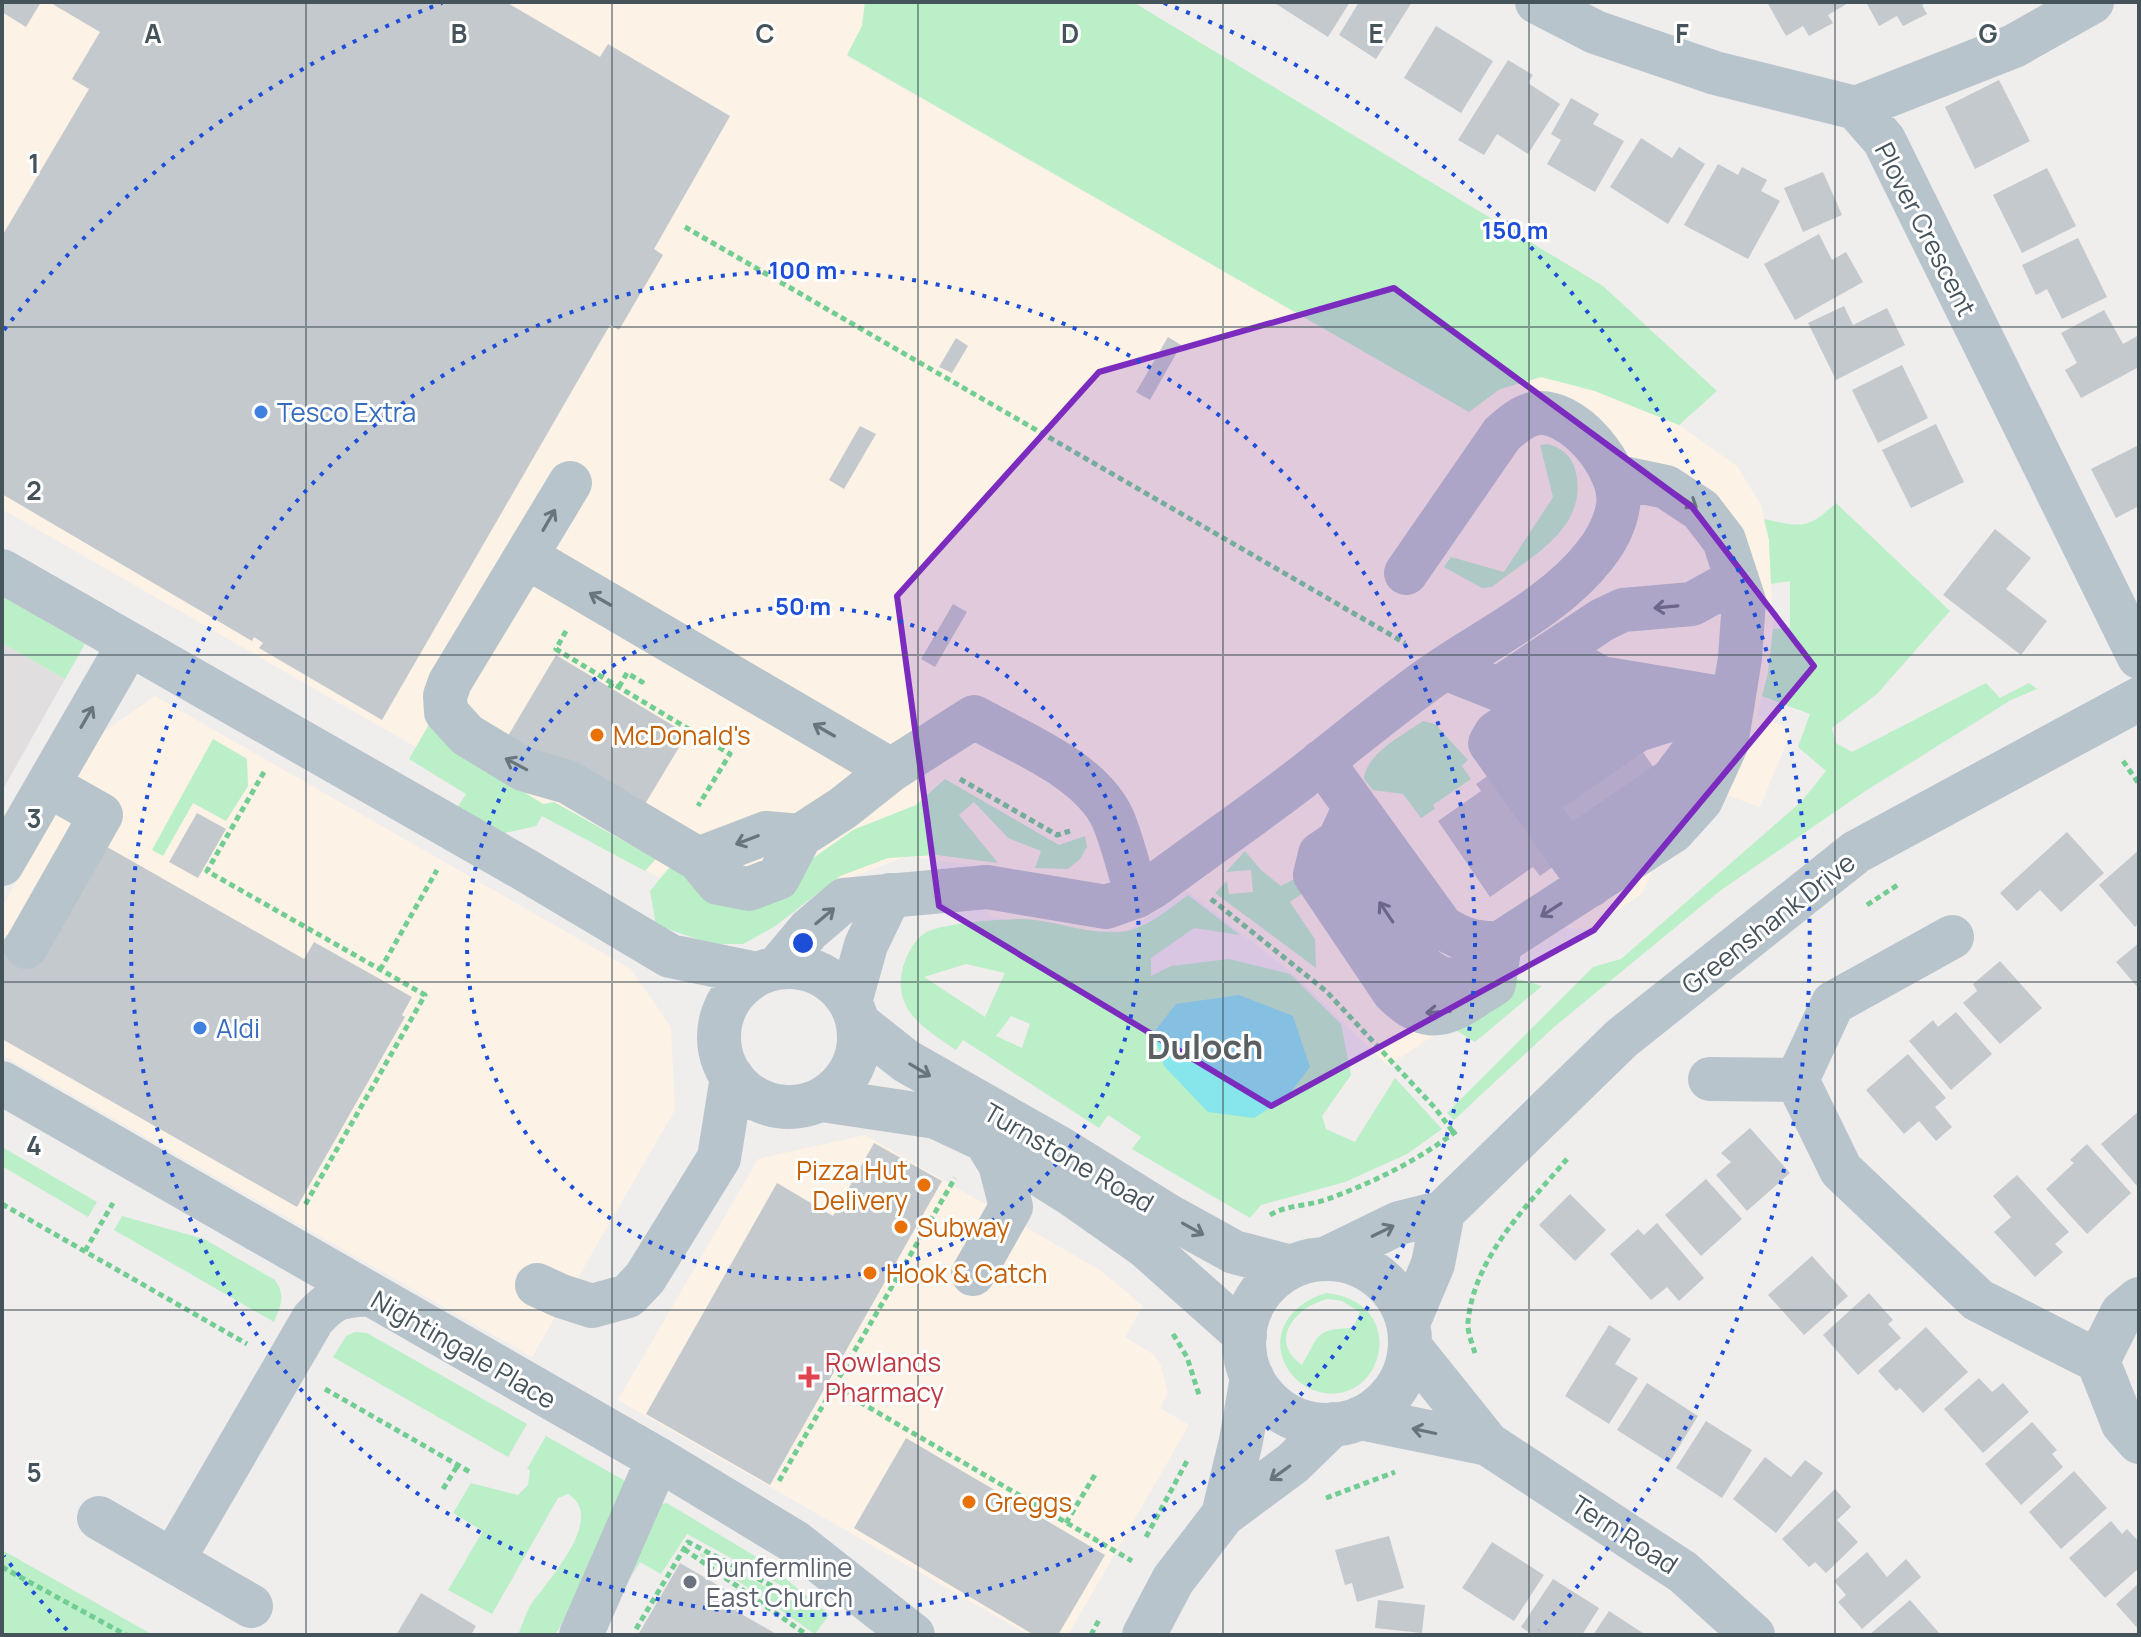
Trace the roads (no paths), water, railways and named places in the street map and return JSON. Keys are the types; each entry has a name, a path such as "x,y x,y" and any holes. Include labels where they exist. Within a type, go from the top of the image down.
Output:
{"street":[{"path":"1537,2 1595,32 1715,73 1856,108 2014,46 2092,2"},
{"name":"Plover Crescent","path":"1856,108 1884,140 2139,657"},
{"path":"719,1158 725,1059 721,1018 731,996 767,971 844,900 987,887 1106,907 1137,896 1438,673 1572,581 1610,533 1618,504 1614,476 1601,453 1565,420 1549,414 1532,414 1517,421 1502,434 1406,573"},
{"path":"1546,821 1673,831 1701,800 1726,745 1740,658 1744,601 1724,540 1701,510 1666,487 1614,476"},
{"path":"570,483 450,682 445,696 446,712 467,735 523,769 568,782 698,859 766,833 800,836 843,808 891,770 974,717 1070,770 1092,789 1112,817 1137,896"},
{"path":"527,557 891,770"},
{"path":"2,571 670,956 725,1059"},
{"path":"1438,673 1498,689 1602,620 1623,610 1692,604 1737,579"},
{"path":"2,864 129,644"},
{"path":"1322,761 1347,823 1423,967 1436,978 1455,980 1466,975 1500,943 1601,678 1733,700"},
{"path":"1546,821 1613,696 1733,700"},
{"name":"Greenshank Drive","path":"1443,1212 1622,1038 1856,852 2139,699"},
{"path":"1546,821 1649,748 1733,700"},
{"path":"26,947 101,815 48,785"},
{"path":"537,1285 592,1306 628,1296 645,1278 719,1158 805,1103 840,1086 853,1067 859,1045 854,1012 866,945 890,895"},
{"path":"1797,1080 1833,1003 1952,937"},
{"name":"Turnstone Road","path":"670,956 767,971 793,966 816,971 835,984 854,1012 906,1061 1234,1252 1309,1263"},
{"name":"Turnstone Road","path":"725,1059 756,1099 777,1107 805,1103 936,1117 985,1140 1074,1196 1145,1246 1245,1335"},
{"path":"1710,1079 1797,1080"},
{"path":"1797,1080 1841,1170 1978,1300 2098,1361 2123,1424 2139,1442"},
{"name":"Nightingale Place","path":"2,1083 658,1459 795,1542 913,1635"},
{"path":"973,1274 1011,1207 1000,1164 985,1140"},
{"path":"1011,1207 1074,1196"},
{"path":"1443,1212 1433,1264 1410,1334 1404,1375 1390,1397 1369,1414 1347,1421 1316,1424 1290,1416 1267,1400 1252,1377 1244,1350 1246,1322 1257,1296 1275,1276 1309,1263 1399,1223 1443,1212"},
{"path":"1309,1263 1355,1263 1379,1276 1397,1296 1410,1334"},
{"path":"173,1560 313,1319 328,1302 345,1295 369,1294"},
{"path":"2098,1361 2122,1313 2139,1299"},
{"name":"Tern Road","path":"1410,1334 1488,1444 1683,1572 1753,1635"},
{"path":"1223,1515 1252,1377"},
{"path":"1144,1635 1173,1580 1223,1515 1347,1421"},
{"name":"Tern Road","path":"1347,1421 1488,1444"},
{"path":"581,1635 658,1459"},
{"path":"99,1518 251,1606"}],"water":[{"path":"1239,995 1293,1016 1310,1067 1287,1097 1254,1118 1208,1112 1164,1066 1154,1032 1176,1004"}],"place":[{"name":"Tesco Extra","path":"261,412"},
{"name":"McDonald's","path":"597,735"},
{"name":"Aldi","path":"200,1028"},
{"name":"Pizza Hut Delivery","path":"924,1185"},
{"name":"Subway","path":"901,1227"},
{"name":"Hook & Catch","path":"870,1273"},
{"name":"Rowlands Pharmacy","path":"809,1377"},
{"name":"Greggs","path":"969,1502"},
{"name":"Dunfermline East Church","path":"690,1582"}],"district":[{"name":"Duloch","path":"1205,1046"}]}
